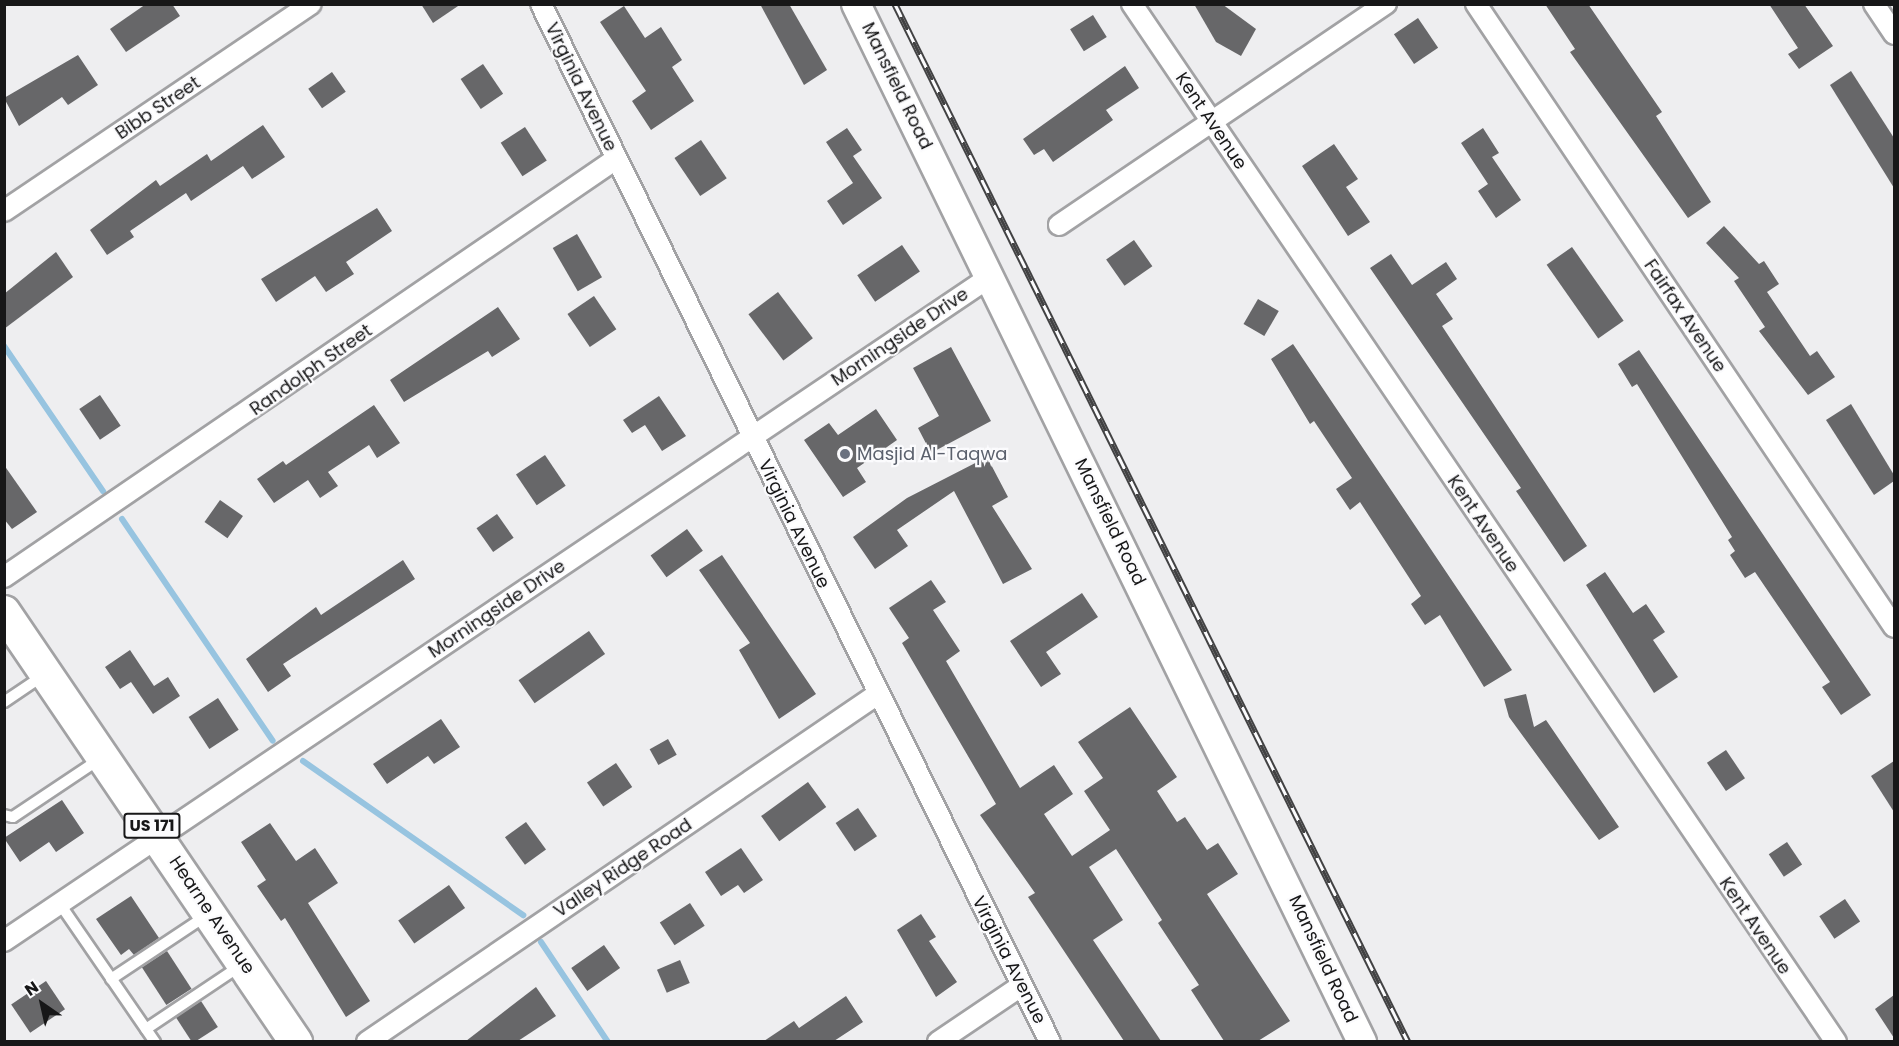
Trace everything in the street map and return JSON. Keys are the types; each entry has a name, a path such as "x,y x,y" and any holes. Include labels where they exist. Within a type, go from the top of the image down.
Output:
{"main road":[{"name":"Mansfield Road","path":"856,4 990,277 1354,1038"},
{"name":"Hearne Avenue","path":"4,612 296,1041"}],"street":[{"name":"Bibb Street","path":"4,211 311,4"},
{"name":"Virginia Avenue","path":"541,4 751,437 1050,1041"},
{"name":"Kent Avenue","path":"1132,4 1836,1041"},
{"path":"1059,225 1386,4"},
{"name":"Fairfax Avenue","path":"1476,4 1894,627"},
{"path":"1874,4 1894,34"},
{"name":"Randolph Street","path":"4,577 616,159"},
{"name":"Morningside Drive","path":"4,941 990,277"},
{"name":"Valley Ridge Road","path":"367,1041 878,694"},
{"path":"938,1041 1021,986"}],"lane":[{"path":"4,702 46,673"},
{"path":"4,815 13,816 104,756"},
{"path":"60,904 154,1041"},
{"path":"111,979 210,913"},
{"path":"146,1029 244,963"}],"building":[{"path":"146,4 172,4 180,16 126,52 110,29"},
{"path":"421,4 461,4 433,23"},
{"path":"760,4 789,4 827,70 804,85"},
{"path":"1194,4 1222,4 1256,29 1241,56 1216,42"},
{"path":"1545,4 1588,4 1662,112 1656,116 1711,202 1688,218 1570,52 1575,49"},
{"path":"1769,4 1804,4 1833,46 1799,69 1788,54 1798,48"},
{"path":"624,6 645,38 661,27 682,60 672,67 694,101 651,130 632,101 646,91 600,22"},
{"path":"1093,15 1107,37 1084,51 1070,29"},
{"path":"1418,18 1438,48 1414,64 1394,34"},
{"path":"78,55 98,85 68,105 62,97 19,126 4,98"},
{"path":"483,64 503,94 481,109 461,79"},
{"path":"1125,66 1139,88 1106,110 1113,120 1053,162 1044,149 1034,155 1023,139"},
{"path":"1851,71 1894,138 1894,188 1830,85"},
{"path":"332,72 346,92 322,108 308,89"},
{"path":"263,125 285,157 252,179 243,166 191,201 186,193 130,231 134,237 107,255 90,230 156,180 160,186 207,154 211,161"},
{"path":"525,127 547,161 522,176 501,143"},
{"path":"847,128 862,150 853,156 882,198 843,225 827,201 853,183 826,142"},
{"path":"1483,128 1499,153 1492,157 1521,200 1496,218 1478,191 1488,184 1461,143"},
{"path":"701,140 727,178 700,196 674,158"},
{"path":"1334,144 1358,179 1346,187 1370,222 1348,236 1302,166"},
{"path":"377,208 392,231 346,262 354,274 326,292 315,276 276,302 261,279"},
{"path":"1724,226 1759,264 1764,261 1779,284 1767,292 1810,356 1817,351 1835,377 1808,395 1759,331 1765,327 1734,281 1739,278 1706,243"},
{"path":"577,234 602,277 578,291 553,248"},
{"path":"1134,240 1152,266 1125,286 1106,260"},
{"path":"902,245 920,272 875,302 857,275"},
{"path":"1572,247 1624,321 1598,339 1547,265"},
{"path":"56,252 73,277 4,329 4,294"},
{"path":"1391,254 1412,285 1446,262 1457,279 1436,294 1453,319 1442,326 1587,546 1564,562 1516,491 1521,488 1370,268"},
{"path":"778,292 813,338 783,361 748,314"},
{"path":"594,296 616,329 590,347 567,314"},
{"path":"1258,299 1279,311 1264,336 1244,324"},
{"path":"498,307 520,339 492,357 488,351 404,402 390,380"},
{"path":"1293,344 1512,670 1484,687 1440,615 1425,625 1411,604 1421,596 1360,502 1350,510 1336,489 1352,478 1314,421 1310,424 1271,359"},
{"path":"951,347 991,421 931,453 918,428 939,416 913,368"},
{"path":"1639,350 1871,695 1841,715 1822,687 1830,682 1755,572 1745,578 1730,555 1735,551 1728,540 1732,537 1637,384 1632,387 1618,364"},
{"path":"100,395 121,426 100,440 79,409"},
{"path":"659,396 686,436 662,451 645,425 632,433 623,420"},
{"path":"1851,404 1894,475 1894,481 1874,495 1826,420"},
{"path":"374,405 400,443 377,458 369,445 328,472 338,486 320,498 308,480 274,503 257,479 283,461 286,465"},
{"name":"Masjid Al-Taqwa","path":"876,409 897,440 857,468 866,482 843,497 804,440 829,423 838,435"},
{"path":"545,455 566,486 537,505 516,475"},
{"path":"987,457 1008,497 992,506 1032,569 1003,584 954,491 897,530 908,546 875,569 853,537 907,498"},
{"path":"4,465 37,512 12,529 4,519"},
{"path":"220,500 243,516 227,538 205,522"},
{"path":"497,514 514,538 493,552 477,528"},
{"path":"687,529 703,551 666,577 651,555"},
{"path":"722,555 816,694 779,719 739,650 750,643 699,570"},
{"path":"403,560 415,579 283,664 291,676 268,692 246,659 316,607 321,615"},
{"path":"1605,572 1633,613 1646,604 1665,632 1653,640 1678,677 1654,693 1586,585"},
{"path":"931,580 946,602 933,610 960,651 946,661 1020,788 1054,765 1073,794 1044,814 1072,856 1110,830 1084,791 1103,778 1078,742 1130,707 1177,777 1157,791 1177,822 1185,817 1207,850 1218,843 1238,874 1207,894 1290,1021 1258,1041 1224,1041 1191,990 1199,985 1158,923 1162,920 1116,849 1089,867 1123,920 1093,940 1161,1041 1124,1041 1028,897 1035,893 980,815 996,804 902,643 909,638 889,608"},
{"path":"1082,593 1098,617 1046,652 1061,674 1041,687 1010,641"},
{"path":"589,631 605,654 535,703 519,680"},
{"path":"130,650 154,686 168,677 180,696 153,714 131,682 120,689 105,667"},
{"path":"1526,694 1534,727 1546,720 1619,827 1599,840 1509,717 1504,699"},
{"path":"218,698 239,730 209,749 189,717"},
{"path":"441,719 460,747 434,764 428,756 387,784 373,764"},
{"path":"668,739 677,755 658,765 650,749"},
{"path":"1726,750 1745,778 1726,791 1707,763"},
{"path":"1894,761 1894,812 1871,776"},
{"path":"616,763 632,787 603,807 587,783"},
{"path":"808,782 826,807 779,841 761,816"},
{"path":"62,800 84,833 56,852 49,842 20,862 4,838"},
{"path":"858,808 877,836 855,851 836,823"},
{"path":"526,822 546,850 525,865 505,837"},
{"path":"270,823 296,861 315,848 338,883 308,903 370,1001 346,1017 285,918 281,921 257,886 266,880 241,842"},
{"path":"1787,842 1802,864 1784,877 1769,854"},
{"path":"741,848 763,880 744,893 738,885 721,896 705,872"},
{"path":"449,885 465,908 414,943 398,921"},
{"path":"131,896 159,938 134,955 129,949 121,955 96,919"},
{"path":"1845,899 1860,921 1834,939 1819,916"},
{"path":"690,903 705,926 675,945 660,923"},
{"path":"921,914 936,937 929,941 957,982 936,997 897,930"},
{"path":"604,945 620,968 587,991 571,968"},
{"path":"167,951 192,989 166,1005 142,967"},
{"path":"680,960 690,983 667,993 657,970"},
{"path":"46,981 65,1009 30,1033 11,1004"},
{"path":"536,987 556,1016 518,1041 466,1041"},
{"path":"1894,995 1894,1038 1875,1009"},
{"path":"846,996 863,1022 834,1041 764,1041 794,1021 799,1028"},
{"path":"201,1001 218,1027 192,1042 176,1017"}],"waterway":[{"path":"4,346 103,491"},
{"path":"122,519 273,741"},
{"path":"303,761 523,915"},
{"path":"541,942 608,1042"}],"railway":[{"path":"895,4 1408,1042"}],"place":[{"name":"Masjid Al-Taqwa","path":"845,454"}]}
